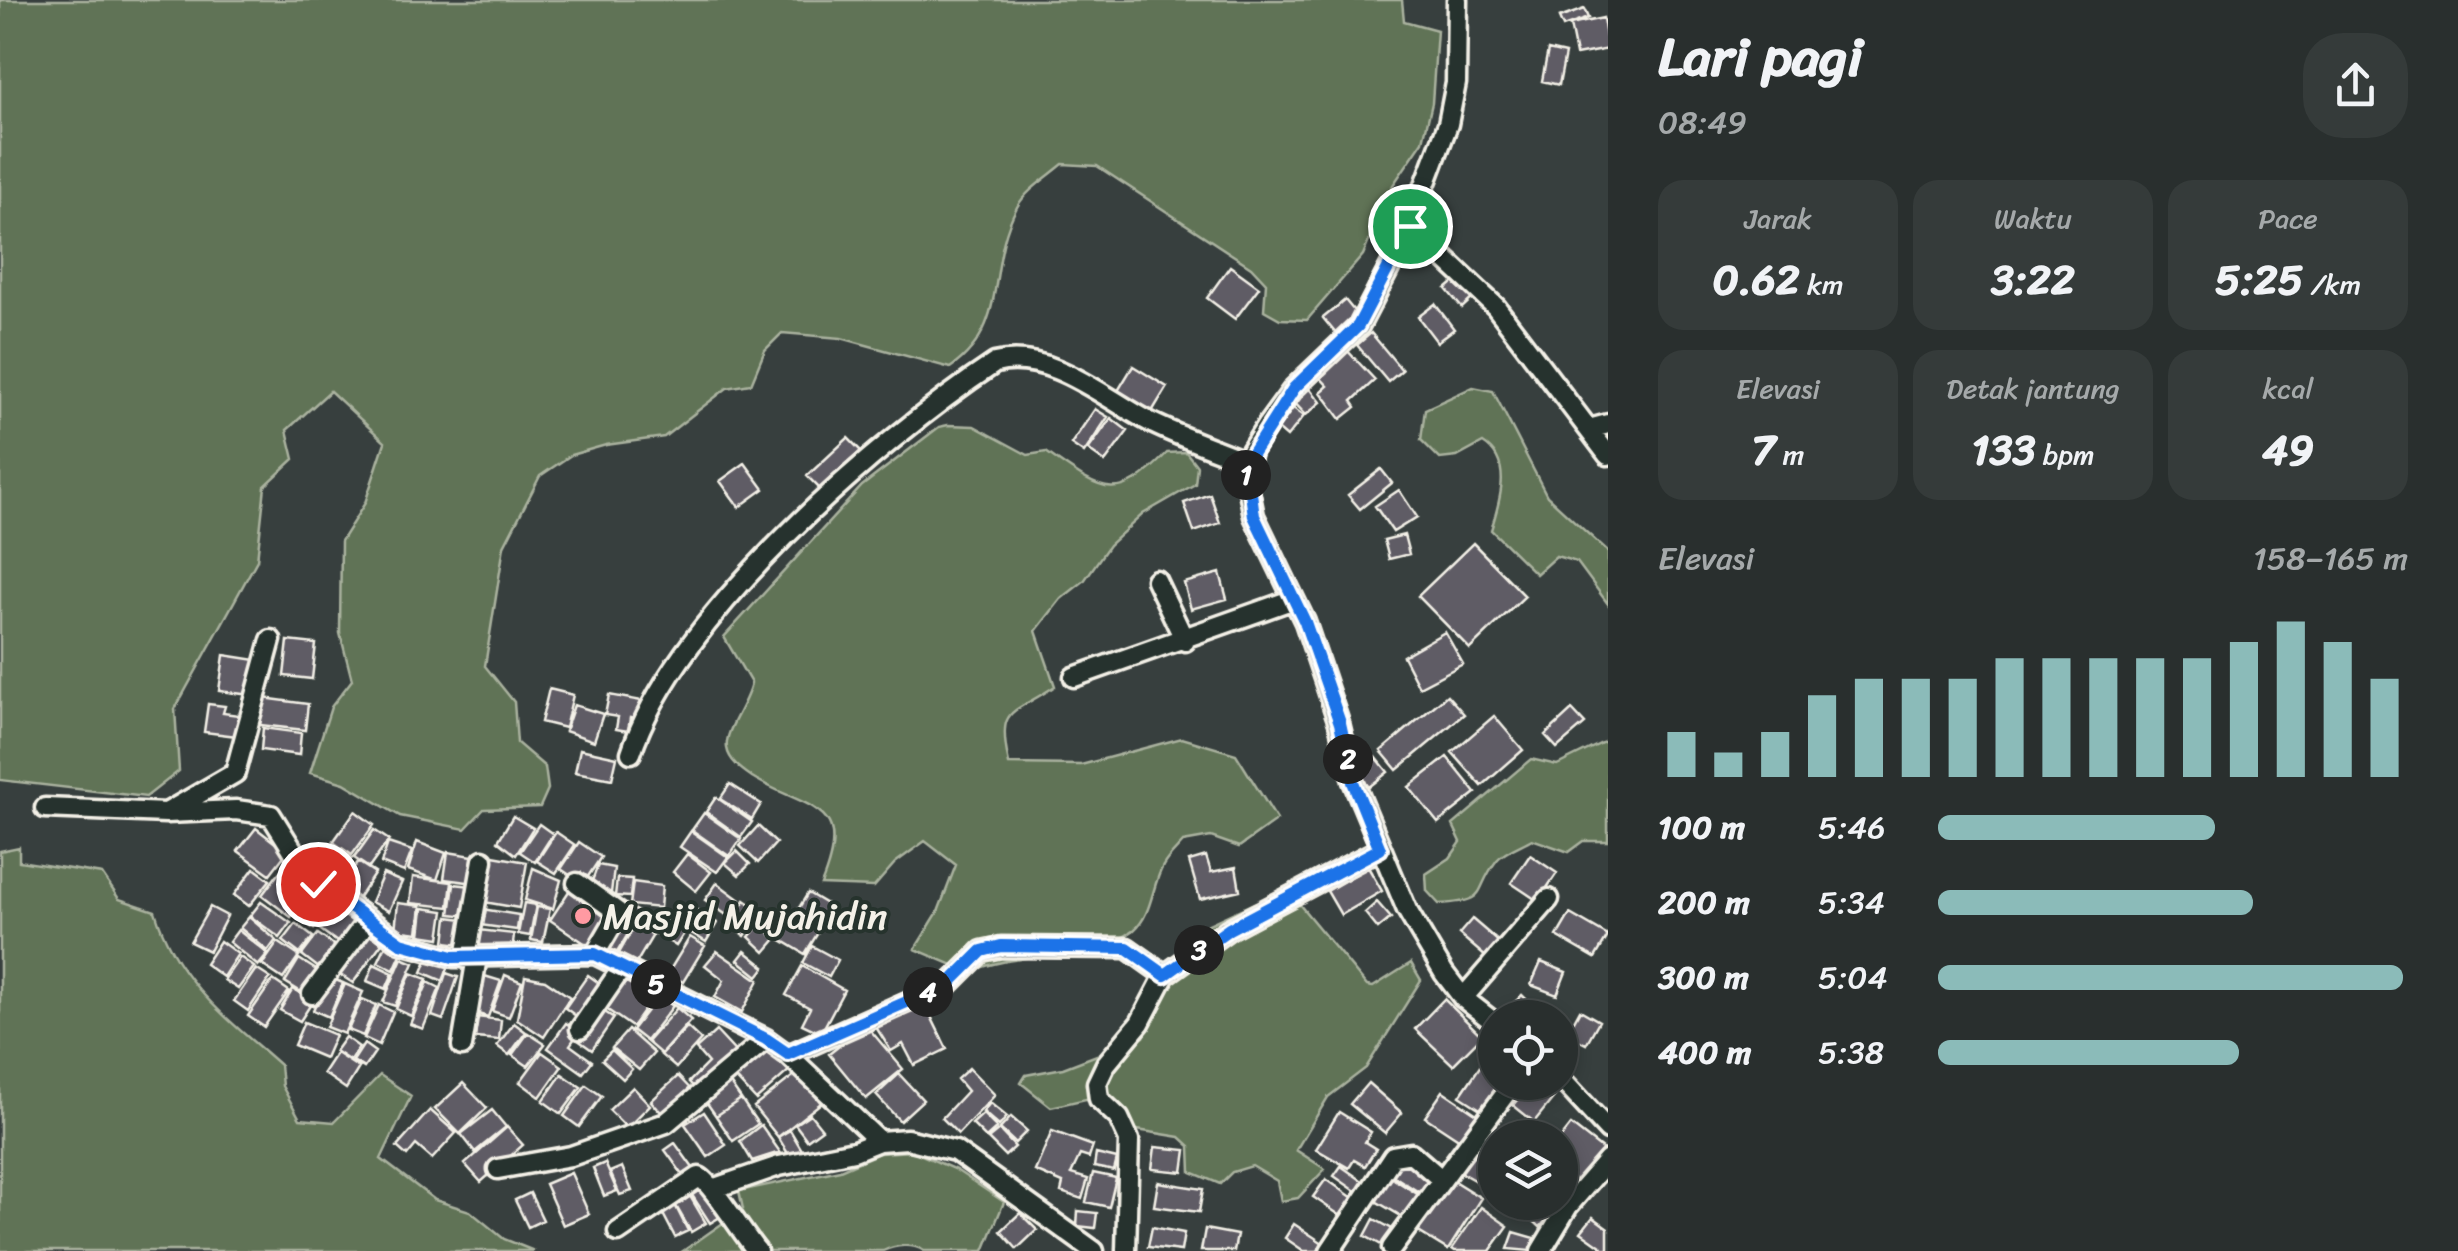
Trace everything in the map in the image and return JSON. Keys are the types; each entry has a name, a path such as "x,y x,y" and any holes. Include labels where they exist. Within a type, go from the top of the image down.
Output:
{"street":[{"path":"1457,0 1456,83 1448,124 1410,226 1358,326 1294,388 1247,462 1254,516 1294,599 1340,723 1353,782 1380,849 1422,940 1463,998 1478,1010"},
{"path":"1410,226 1496,306 1608,454"},
{"path":"631,753 669,671 728,598 874,454 995,362 1022,360 1064,374 1156,425 1247,462"},
{"path":"1588,429 1608,424"},
{"path":"1156,580 1184,641"},
{"path":"1074,678 1294,599"},
{"path":"166,812 235,773 271,640"},
{"path":"45,808 236,810 271,816 309,876 401,943 471,957 595,954 766,1039 788,1054 879,1141"},
{"path":"1126,1251 1129,1140 1118,1118 1099,1099 1097,1083 1106,1064 1140,1023 1165,975 1229,929 1380,849"},
{"path":"462,1046 483,860"},
{"path":"577,883 619,913 595,954"},
{"path":"1463,998 1548,900"},
{"path":"312,994 367,921"},
{"path":"788,1054 950,983 982,951 1001,946 1127,948 1165,975"},
{"path":"580,1029 622,968"},
{"path":"498,1169 570,1156 666,1123 766,1039"},
{"path":"1578,1098 1608,1130"},
{"path":"1392,1248 1501,1100"},
{"path":"712,1188 779,1166 854,1151 879,1141 906,1139 955,1151 1094,1251"},
{"path":"1330,1251 1393,1156 1410,1153 1442,1180"},
{"path":"1541,1251 1568,1206 1608,1160"},
{"path":"618,1232 699,1177 712,1188 757,1251"}],"green space":[{"path":"0,0 1402,0 1404,21 1437,30 1432,103 1423,141 1393,185 1363,255 1307,320 1280,319 1264,310 1266,283 1251,267 1097,166 1063,164 1017,207 1007,229 990,314 969,351 950,368 841,338 782,333 765,350 751,384 727,388 664,437 606,445 571,455 540,476 504,546 485,666 514,702 517,743 545,767 548,789 540,807 484,809 465,829 400,816 344,783 310,773 331,707 352,680 340,633 341,541 365,503 385,442 330,391 287,430 294,459 265,486 257,560 175,709 179,771 146,797 0,780"},
{"path":"1473,387 1493,391 1547,496 1608,552 1608,604 1577,562 1556,556 1536,574 1491,530 1502,484 1493,451 1483,443 1457,457 1440,459 1421,440 1425,409"},
{"path":"974,426 1028,455 1046,452 1096,484 1109,487 1135,481 1167,453 1186,452 1197,466 1195,484 1143,514 1109,545 1084,581 1061,599 1036,631 1055,686 1011,714 1005,731 1009,764 1081,765 1182,738 1236,754 1277,820 1239,847 1211,837 1183,842 1163,866 1140,924 1119,939 969,972 915,949 938,912 956,865 925,841 895,863 874,887 821,885 833,838 829,823 808,804 748,774 733,761 727,748 729,733 751,683 724,637 862,486 939,427"},
{"path":"1608,740 1608,841 1584,841 1569,852 1532,839 1500,857 1474,897 1439,904 1427,891 1426,874 1450,858 1461,842 1453,825 1531,759 1557,765"},
{"path":"19,847 19,861 102,874 119,899 155,911 164,936 190,978 280,1065 282,1086 300,1119 334,1122 380,1075 411,1096 381,1159 435,1200 470,1211 504,1239 534,1251 0,1251 0,851"},
{"path":"1254,903 1299,904 1367,986 1373,987 1411,963 1421,980 1366,1068 1328,1097 1296,1150 1325,1169 1298,1198 1281,1201 1277,1181 1252,1166 1232,1172 1220,1184 1191,1172 1190,1146 1180,1137 1131,1129 1090,1098 1051,1107 1021,1083 1026,1075 1063,1068 1144,1037 1198,929"},
{"path":"913,1151 956,1170 1004,1202 984,1251 924,1251 904,1246 883,1251 683,1251 743,1209 739,1191 840,1170 879,1153"}],"building":[{"path":"1584,9 1588,18 1563,27 1559,18"},
{"path":"1603,18 1608,49 1576,55 1570,25"},
{"path":"1548,50 1565,54 1559,85 1542,81"},
{"path":"1230,266 1259,287 1235,319 1207,298"},
{"path":"1460,277 1475,296 1462,308 1446,289"},
{"path":"1345,300 1359,317 1337,335 1323,318"},
{"path":"1435,304 1454,329 1437,342 1418,317"},
{"path":"1371,333 1402,370 1388,382 1357,345"},
{"path":"1344,347 1375,380 1352,401 1356,407 1341,419 1321,392 1328,386 1316,373"},
{"path":"1133,366 1167,387 1150,415 1116,394"},
{"path":"1308,386 1321,402 1306,415 1292,400"},
{"path":"1288,404 1304,416 1287,437 1272,424"},
{"path":"1095,409 1108,417 1084,453 1071,444"},
{"path":"1111,418 1128,431 1105,462 1088,450"},
{"path":"848,438 861,451 820,489 807,476"},
{"path":"745,463 764,489 739,507 720,481"},
{"path":"1381,469 1392,483 1360,509 1348,495"},
{"path":"1399,490 1417,517 1393,532 1375,506"},
{"path":"1210,494 1220,523 1194,532 1184,503"},
{"path":"1404,535 1409,554 1389,559 1384,540"},
{"path":"1473,543 1525,596 1470,649 1418,596"},
{"path":"1220,573 1227,599 1191,609 1184,583"},
{"path":"1445,632 1463,664 1419,687 1403,656"},
{"path":"288,641 316,644 312,679 284,676"},
{"path":"224,655 256,660 251,695 219,691"},
{"path":"549,689 573,695 565,728 541,722"},
{"path":"609,695 647,702 643,720 630,718 628,731 616,729 618,717 605,715"},
{"path":"1447,695 1464,714 1397,770 1381,751"},
{"path":"263,698 308,704 305,730 260,725"},
{"path":"208,704 225,706 223,713 239,715 237,736 204,732"},
{"path":"574,705 603,714 594,741 565,731"},
{"path":"1572,710 1585,724 1557,748 1545,735"},
{"path":"1494,716 1523,750 1482,786 1452,752"},
{"path":"263,728 301,733 299,755 261,750"},
{"path":"580,749 617,757 612,779 575,772"},
{"path":"1376,757 1388,772 1369,787 1357,772"},
{"path":"1447,757 1476,793 1438,823 1409,787"},
{"path":"730,784 761,804 752,819 720,799"},
{"path":"716,797 752,822 741,837 706,812"},
{"path":"355,811 374,825 352,855 333,842"},
{"path":"704,813 741,839 729,856 692,830"},
{"path":"513,816 533,828 516,855 498,841"},
{"path":"539,824 553,834 535,862 520,852"},
{"path":"758,826 776,843 758,863 740,846"},
{"path":"256,828 287,852 270,874 238,851"},
{"path":"374,830 389,840 369,868 354,858"},
{"path":"691,831 728,857 717,872 680,847"},
{"path":"556,832 575,845 556,873 537,861"},
{"path":"417,842 446,853 437,880 408,870"},
{"path":"579,842 601,857 583,884 561,869"},
{"path":"388,843 412,851 404,872 381,863"},
{"path":"335,846 352,858 331,887 314,875"},
{"path":"737,851 750,864 739,875 725,863"},
{"path":"448,852 479,857 475,883 444,879"},
{"path":"687,854 711,872 696,891 673,872"},
{"path":"1530,855 1557,873 1538,901 1511,883"},
{"path":"493,856 527,862 519,908 484,902"},
{"path":"1206,856 1211,872 1236,867 1240,890 1200,899 1189,861"},
{"path":"358,862 375,873 357,900 340,889"},
{"path":"598,865 614,868 610,902 589,889"},
{"path":"1368,867 1382,891 1341,915 1327,891"},
{"path":"254,868 270,880 249,906 234,895"},
{"path":"533,868 561,880 553,909 525,900"},
{"path":"281,870 310,891 291,917 262,895"},
{"path":"383,874 402,882 389,911 371,902"},
{"path":"413,877 452,882 449,907 410,903"},
{"path":"617,878 632,879 630,897 615,896"},
{"path":"633,882 662,886 660,908 630,905"},
{"path":"717,883 740,900 728,916 705,900"},
{"path":"454,884 472,886 469,916 450,914"},
{"name":"Masjid Mujahidin","path":"573,885 616,912 592,948 550,920"},
{"path":"311,892 331,906 314,929 294,915"},
{"path":"808,893 833,908 805,954 780,939"},
{"path":"745,900 761,911 745,936 729,925"},
{"path":"261,902 291,923 280,938 250,916"},
{"path":"1377,902 1391,918 1378,929 1365,913"},
{"path":"398,903 421,906 418,933 395,930"},
{"path":"524,903 536,905 530,936 518,934"},
{"path":"334,905 361,925 344,947 318,928"},
{"path":"210,907 227,916 209,951 190,942"},
{"path":"537,907 550,909 543,942 531,940"},
{"path":"629,907 657,922 653,930 625,916"},
{"path":"423,908 444,911 440,938 420,935"},
{"path":"482,909 519,915 517,930 480,925"},
{"path":"697,910 717,923 706,942 685,929"},
{"path":"1570,914 1608,936 1595,958 1557,936"},
{"path":"621,916 634,924 615,956 601,948"},
{"path":"249,917 276,940 268,951 240,928"},
{"path":"448,917 464,919 461,944 445,942"},
{"path":"664,918 685,932 676,946 654,932"},
{"path":"1472,919 1500,943 1487,958 1459,934"},
{"path":"296,924 313,937 300,954 283,941"},
{"path":"760,924 776,939 765,952 749,937"},
{"path":"635,925 653,935 634,967 617,957"},
{"path":"365,927 384,940 353,983 334,971"},
{"path":"238,930 268,954 258,966 229,942"},
{"path":"479,930 514,934 512,955 477,951"},
{"path":"318,934 341,950 324,972 302,955"},
{"path":"690,937 705,946 683,982 668,973"},
{"path":"220,941 238,954 223,977 205,964"},
{"path":"278,942 299,956 283,979 262,965"},
{"path":"386,945 402,952 394,970 378,962"},
{"path":"812,946 838,960 829,977 803,963"},
{"path":"717,951 759,980 742,1012 715,997 724,980 705,965"},
{"path":"745,951 765,967 758,976 738,960"},
{"path":"240,957 254,967 238,989 224,980"},
{"path":"402,958 414,963 395,1006 383,1002"},
{"path":"428,958 449,966 443,981 422,972"},
{"path":"299,959 321,973 306,995 285,982"},
{"path":"1541,962 1566,972 1557,995 1531,985"},
{"path":"374,964 393,973 386,989 367,981"},
{"path":"802,966 844,990 821,1033 802,1024 810,1008 786,995"},
{"path":"256,969 270,978 248,1011 234,1001"},
{"path":"411,973 427,979 411,1016 396,1009"},
{"path":"446,973 458,977 443,1020 432,1016"},
{"path":"621,973 654,996 632,1027 599,1004"},
{"path":"478,974 501,981 488,1017 468,1011"},
{"path":"505,975 522,982 509,1017 492,1011"},
{"path":"588,975 606,988 583,1021 565,1008"},
{"path":"525,976 545,980 570,997 544,1037 517,1019"},
{"path":"328,977 343,983 329,1017 313,1010"},
{"path":"273,980 289,991 264,1027 248,1016"},
{"path":"428,982 440,988 423,1029 410,1024"},
{"path":"345,984 363,992 344,1034 326,1027"},
{"path":"293,989 313,1001 300,1021 280,1010"},
{"path":"659,995 673,1006 646,1041 632,1030"},
{"path":"922,998 947,1049 914,1065 903,1044 891,1051 874,1024"},
{"path":"362,999 376,1005 363,1036 348,1030"},
{"path":"1444,999 1478,1032 1478,1040 1453,1065 1415,1029"},
{"path":"379,1005 393,1012 379,1045 364,1038"},
{"path":"677,1008 691,1020 661,1054 647,1042"},
{"path":"600,1009 614,1018 592,1050 578,1040"},
{"path":"1580,1010 1599,1021 1586,1044 1578,1040"},
{"path":"477,1017 501,1020 499,1040 475,1038"},
{"path":"304,1022 335,1035 325,1058 294,1045"},
{"path":"514,1023 526,1032 509,1055 497,1046"},
{"path":"566,1023 579,1032 570,1045 592,1061 583,1073 548,1048"},
{"path":"866,1025 903,1069 866,1099 829,1054"},
{"path":"687,1027 701,1040 676,1068 661,1055"},
{"path":"628,1030 654,1053 639,1070 612,1048"},
{"path":"716,1031 741,1058 701,1095 689,1082 708,1063 696,1049"},
{"path":"528,1033 545,1044 528,1066 512,1055"},
{"path":"345,1037 359,1047 350,1061 335,1051"},
{"path":"765,1041 791,1069 756,1100 731,1073"},
{"path":"364,1044 375,1052 364,1068 353,1061"},
{"path":"612,1050 632,1069 623,1079 602,1060"},
{"path":"542,1052 562,1066 540,1097 520,1082"},
{"path":"336,1053 359,1068 346,1089 323,1073"},
{"path":"969,1068 995,1095 958,1134 942,1118 967,1091 957,1079"},
{"path":"1478,1069 1478,1100 1493,1100 1485,1112 1460,1096"},
{"path":"797,1073 821,1103 778,1137 754,1107"},
{"path":"562,1074 581,1087 561,1114 543,1101"},
{"path":"899,1074 923,1100 900,1121 876,1095"},
{"path":"678,1076 696,1095 669,1121 651,1101"},
{"path":"727,1079 741,1099 716,1116 702,1096"},
{"path":"463,1083 487,1108 460,1134 435,1109"},
{"path":"1368,1083 1402,1113 1385,1133 1350,1104"},
{"path":"586,1085 602,1096 579,1127 564,1116"},
{"path":"633,1087 650,1105 627,1128 609,1110"},
{"path":"1443,1091 1477,1114 1460,1140 1425,1117"},
{"path":"741,1099 758,1124 733,1141 716,1116"},
{"path":"1517,1100 1552,1100 1536,1120 1513,1105"},
{"path":"990,1103 1007,1117 999,1126 983,1112"},
{"path":"430,1110 456,1133 432,1159 416,1145 407,1156 397,1147"},
{"path":"492,1110 506,1127 475,1152 461,1134"},
{"path":"704,1112 726,1145 708,1157 685,1124"},
{"path":"1339,1112 1371,1132 1365,1142 1376,1149 1365,1166 1354,1160 1349,1168 1316,1149"},
{"path":"810,1114 822,1129 807,1140 795,1124"},
{"path":"983,1114 997,1128 986,1138 972,1124"},
{"path":"1011,1117 1027,1131 1015,1143 1000,1129"},
{"path":"761,1125 780,1152 752,1161 740,1141"},
{"path":"507,1127 523,1145 481,1182 465,1164"},
{"path":"790,1130 802,1150 790,1157 778,1137"},
{"path":"999,1130 1015,1147 1005,1156 988,1139"},
{"path":"1578,1130 1607,1153 1581,1185 1578,1183"},
{"path":"1052,1131 1093,1146 1089,1158 1080,1155 1071,1174 1088,1179 1082,1199 1061,1192 1063,1183 1035,1171"},
{"path":"675,1143 698,1175 688,1182 665,1150"},
{"path":"1155,1147 1186,1150 1183,1172 1152,1169"},
{"path":"1469,1153 1478,1158 1478,1182 1458,1171"},
{"path":"1096,1154 1117,1159 1114,1171 1094,1167"},
{"path":"1398,1159 1434,1181 1425,1196 1389,1173"},
{"path":"605,1163 617,1191 604,1196 593,1168"},
{"path":"1341,1166 1364,1182 1357,1192 1334,1176"},
{"path":"622,1167 632,1191 620,1195 610,1172"},
{"path":"571,1173 589,1214 563,1225 545,1184"},
{"path":"1093,1173 1116,1178 1109,1207 1086,1202"},
{"path":"1389,1176 1422,1197 1408,1220 1374,1200"},
{"path":"1449,1178 1478,1196 1478,1203 1448,1250 1417,1231"},
{"path":"703,1179 725,1214 710,1223 688,1189"},
{"path":"1326,1179 1356,1200 1344,1218 1313,1197"},
{"path":"1158,1182 1203,1189 1199,1212 1154,1206"},
{"path":"687,1191 706,1223 691,1232 672,1199"},
{"path":"530,1193 543,1220 528,1227 515,1200"},
{"path":"675,1205 688,1231 675,1237 662,1212"},
{"path":"1078,1211 1097,1213 1095,1228 1077,1226"},
{"path":"1478,1211 1478,1220 1499,1220 1508,1226 1490,1251 1452,1249"},
{"path":"1020,1213 1037,1230 1017,1249 1001,1231"},
{"path":"1593,1217 1608,1228 1608,1251 1581,1232"},
{"path":"1374,1219 1396,1231 1387,1248 1365,1236"},
{"path":"1294,1224 1323,1243 1318,1251 1304,1251 1285,1238"},
{"path":"1152,1227 1184,1233 1181,1251 1148,1247"},
{"path":"1205,1229 1237,1235 1234,1251 1201,1251"},
{"path":"1514,1232 1535,1238 1530,1251 1508,1249"}],"place":[{"name":"Masjid Mujahidin","path":"583,916"}],"route":[{"path":"318,884 401,943 453,957 595,954 766,1039 788,1054 950,983 982,951 1001,946 1127,948 1165,975 1229,929 1380,849 1353,782 1340,723 1305,622 1254,516 1246,476 1251,451 1294,388 1334,345 1358,326 1410,226"}]}
